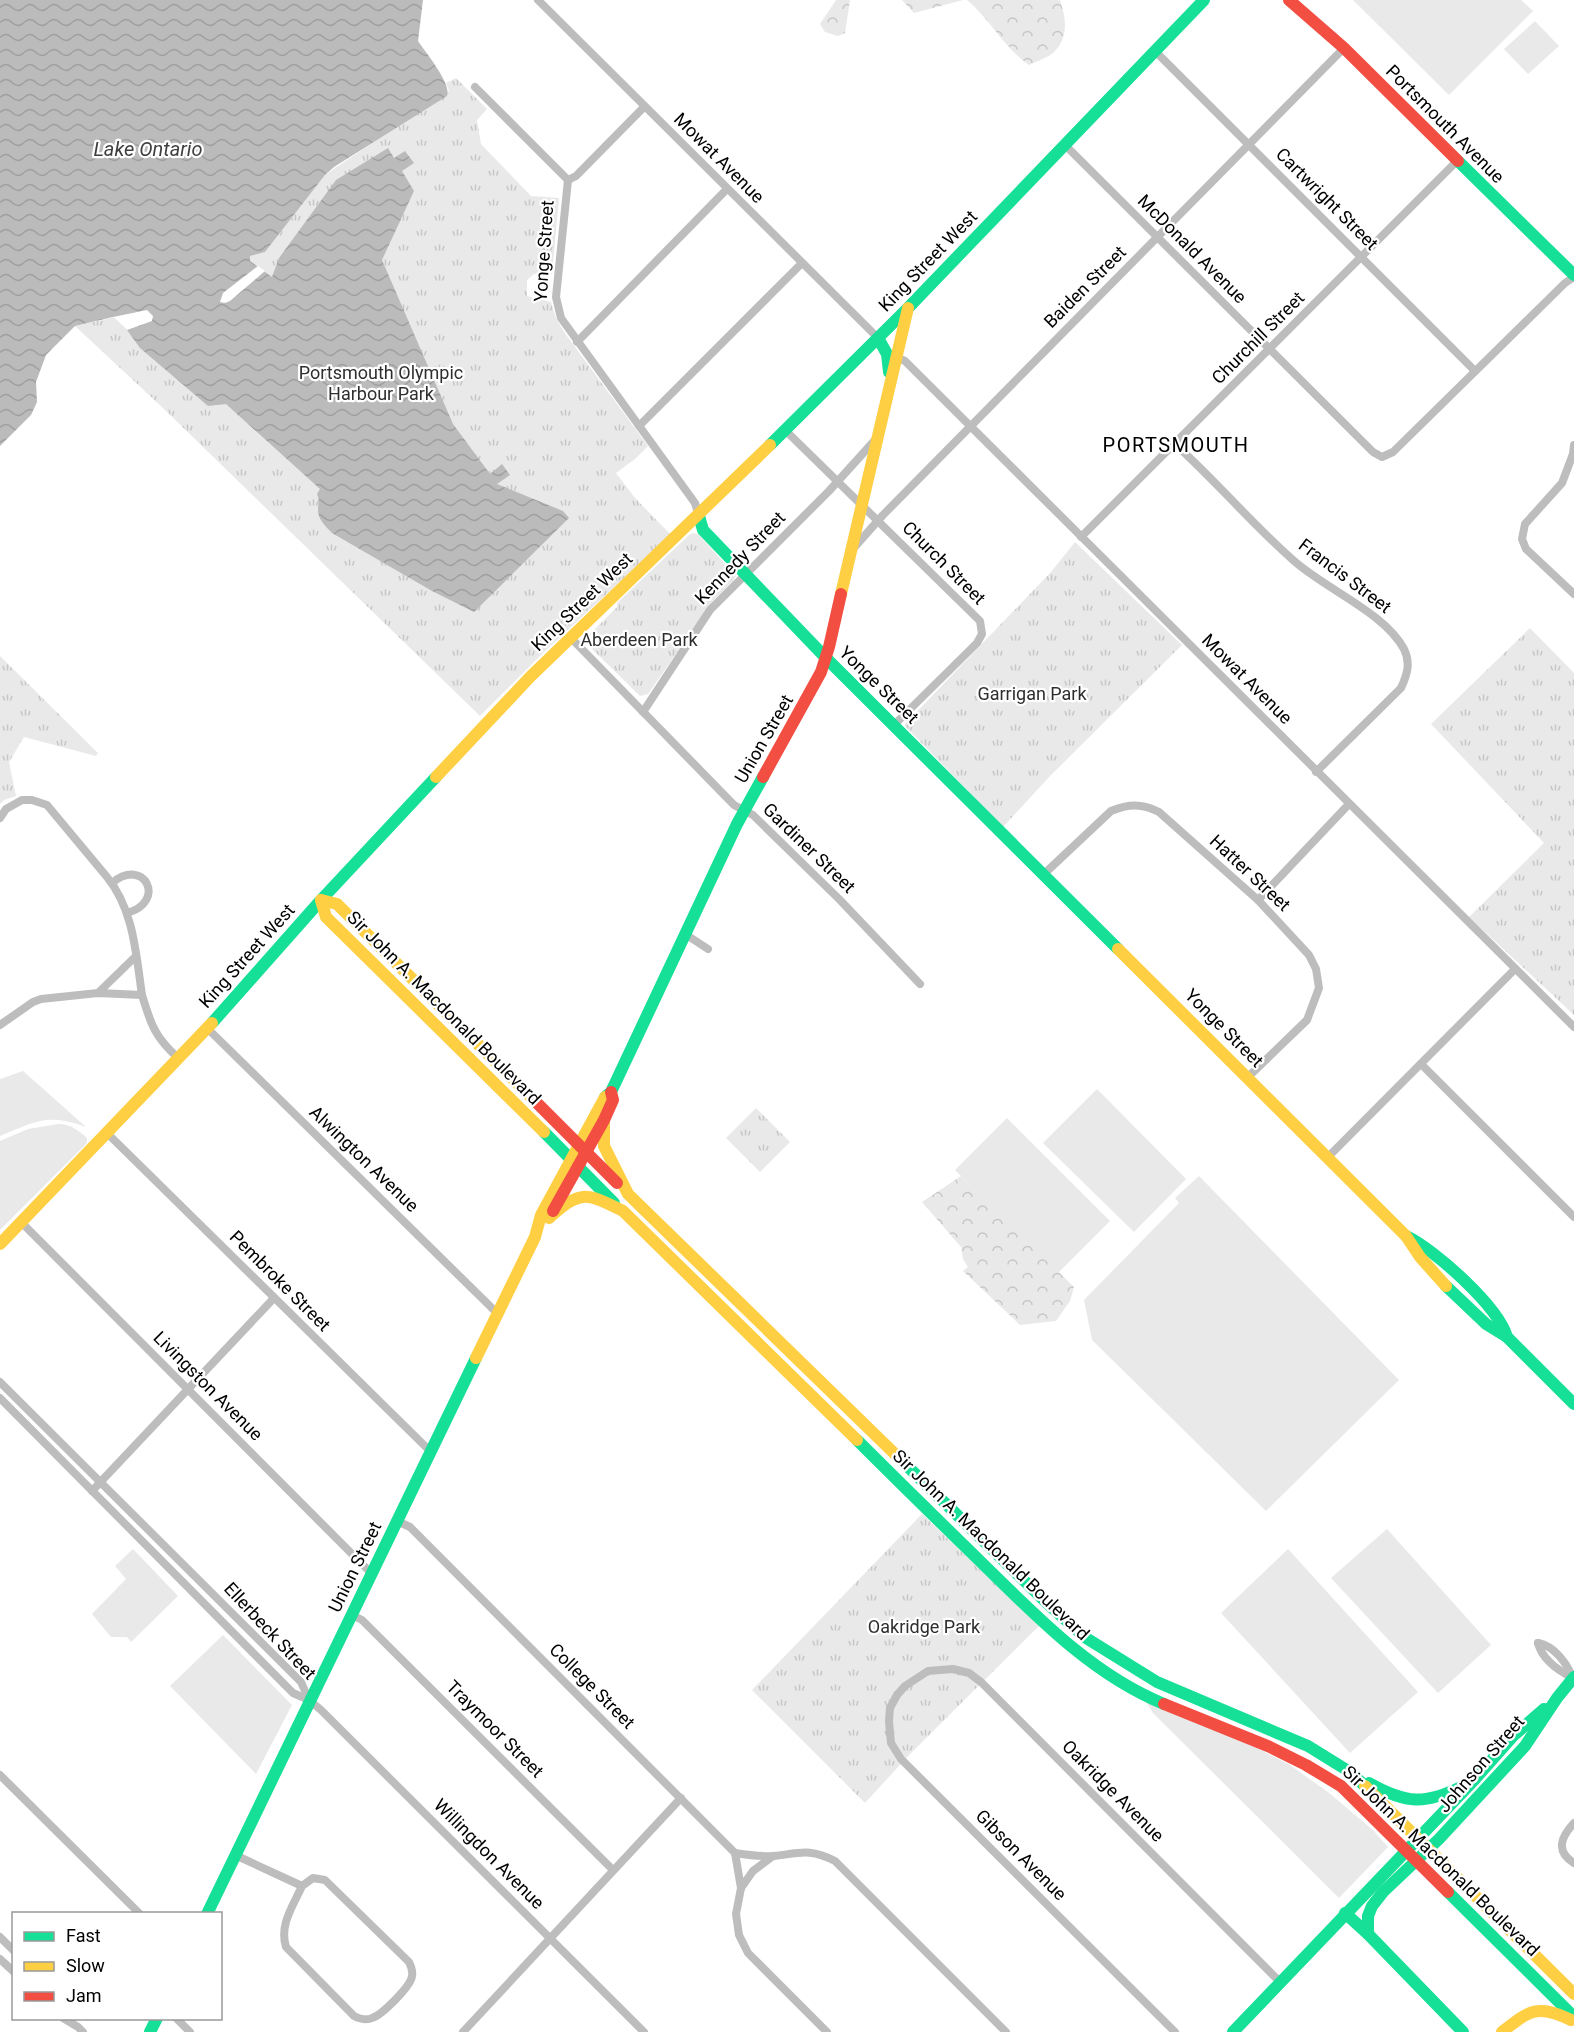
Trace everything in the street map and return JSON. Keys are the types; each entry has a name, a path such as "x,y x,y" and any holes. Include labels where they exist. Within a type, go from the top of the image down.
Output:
{"main road":[{"name":"King Street West","path":"0,1244 207,1028 321,900 480,729 908,308 1204,0"},
{"name":"Portsmouth Avenue","path":"1289,0 1344,48 1574,276"},
{"path":"1299,0 1307,14"},
{"name":"Union Street","path":"535,1237 549,1218 604,1098 611,1092 744,810 815,687 826,658 908,308"},
{"name":"Union Street","path":"878,338 888,357 890,382"},
{"name":"Yonge Street","path":"699,516 703,530 826,658 1328,1157 1406,1236 1414,1251 1466,1305 1494,1331 1507,1337 1574,1404"},
{"name":"Sir John A. Macdonald Boulevard","path":"321,900 337,904 582,1149 1048,1604 1086,1638 1157,1682 1308,1746 1350,1772 1574,1994"},
{"name":"Sir John A. Macdonald Boulevard","path":"321,900 326,917 716,1304 1038,1618 1076,1652 1112,1677 1147,1697 1285,1753 1315,1768 1341,1786 1574,2016"},
{"name":"Union Street","path":"582,1149 604,1120 612,1100 611,1092"},
{"path":"604,1120 604,1146 628,1194"},
{"name":"Union Street","path":"208,1912 535,1237 541,1215 574,1164"},
{"path":"549,1218 572,1199 578,1198 597,1199 622,1211"},
{"name":"Johnson Street","path":"1233,2032 1345,1913 1412,1854 1429,1848 1525,1746 1557,1698 1574,1678"},
{"name":"Johnson Street","path":"1368,1934 1368,1916 1372,1906 1412,1854 1418,1838 1513,1736 1557,1698"},
{"path":"1350,1772 1394,1797 1409,1801 1430,1800 1475,1779"},
{"path":"1345,1913 1463,2032"},
{"path":"1502,2032 1525,2014 1537,2009 1551,2010 1574,2021"}],"street":[{"name":"Mowat Avenue","path":"538,0 878,338"},
{"name":"Baiden Street","path":"851,551 874,528 878,520 1344,48"},
{"name":"Cartwright Street","path":"1155,51 1475,371"},
{"name":"Yonge Street","path":"475,87 568,180 556,297 561,318 695,503 699,516"},
{"path":"568,180 576,176 644,107"},
{"name":"McDonald Avenue","path":"1065,145 1373,452 1382,457 1393,452 1475,371"},
{"name":"Churchill Street","path":"1081,537 1457,161"},
{"path":"577,342 727,189"},
{"path":"639,426 802,263"},
{"path":"1475,371 1574,276"},
{"name":"Mowat Avenue","path":"896,357 905,361 1574,1027"},
{"name":"Church Street","path":"785,430 980,621 982,634 977,643 894,725"},
{"name":"Kennedy Street","path":"643,712 710,610 876,440"},
{"name":"Francis Street","path":"1175,444 1293,561 1371,615 1403,647 1408,660 1407,675 1401,688 1316,772"},
{"path":"1574,451 1562,483 1525,524 1522,539 1526,549 1574,594"},
{"name":"Gardiner Street","path":"571,638 734,805 753,815 779,840 920,984"},
{"path":"0,818 6,809 22,800 32,800 47,805 112,883 127,913 142,996 151,1026 156,1035 178,1058"},
{"name":"Hatter Street","path":"1044,874 1111,812 1123,806 1136,804 1159,812 1258,900 1309,955 1316,969 1318,988 1307,1020 1248,1077"},
{"path":"1258,900 1349,804"},
{"path":"112,883 123,875 133,874 142,878 147,885 149,895 144,904 127,913"},
{"path":"685,934 708,949"},
{"path":"98,993 136,956"},
{"path":"1328,1157 1515,969"},
{"path":"0,1025 41,999 98,993 142,996"},
{"name":"Alwington Avenue","path":"207,1028 498,1314"},
{"path":"1421,1064 1574,1217"},
{"name":"Pembroke Street","path":"107,1133 430,1452"},
{"name":"Livingston Avenue","path":"21,1222 372,1574"},
{"path":"92,1491 274,1298"},
{"name":"Ellerbeck Street","path":"0,1382 301,1682 309,1700"},
{"name":"Ellerbeck Street","path":"0,1398 293,1693 309,1700"},
{"name":"College Street","path":"398,1521 410,1527 735,1853"},
{"name":"Traymoor Street","path":"352,1615 362,1620 613,1870"},
{"name":"Oakridge Avenue","path":"905,1686 928,1671 953,1669 969,1673 981,1682 1280,1982"},
{"name":"Gibson Avenue","path":"905,1686 890,1708 889,1721 891,1743 901,1759 1175,2032"},
{"name":"Willingdon Avenue","path":"309,1700 645,2032"},
{"path":"0,1775 138,1912"},
{"path":"463,2032 681,1798"},
{"path":"1574,1823 1564,1833 1561,1846 1567,1858 1574,1863"},
{"path":"823,2030 748,1953 739,1935 736,1914 741,1888 735,1853 773,1856 802,1851 820,1853 835,1861 1006,2032"},
{"path":"235,1855 302,1886"},
{"path":"741,1888 753,1871 773,1856"},
{"path":"313,1878 325,1880 409,1962 412,1977 409,1984 380,2014 361,2020 354,2016 286,1947 282,1935 283,1927 302,1886 313,1878"},
{"path":"0,1937 12,1949"},
{"path":"0,1959 12,1970"},
{"path":"177,2020 190,2032"}],"green space":[{"path":"836,0 850,0 845,33 838,36 825,32 820,24"},
{"path":"902,0 963,0 914,13"},
{"path":"967,0 1060,0 1065,20 1063,39 1053,53 1029,65 1012,50"},
{"path":"1353,0 1521,0 1533,11 1449,95"},
{"path":"1535,21 1559,46 1528,74 1504,49"},
{"name":"Portsmouth Olympic Harbour Park","path":"456,78 487,109 477,120 481,144 531,196 559,198 552,274 534,274 527,280 527,296 551,302 564,332 648,446 616,473 635,498 671,535 547,649 480,716 164,409 75,326 130,314 246,261 250,256 265,252 325,175 449,91 446,83"},
{"name":"Aberdeen Park","path":"693,533 698,534 736,576 713,601 648,694 640,696 588,645 587,637 617,607 617,603"},
{"name":"Garrigan Park","path":"1075,542 1182,645 1050,776 1003,827 905,724 1051,572"},
{"path":"1530,628 1574,673 1574,1015 1469,917 1544,843 1431,724"},
{"path":"0,656 98,753 96,756 24,737 9,762 16,796 0,804"},
{"path":"23,1071 86,1127 62,1120 42,1121 0,1136 0,1079"},
{"path":"1097,1089 1186,1179 1134,1232 1043,1143"},
{"path":"756,1108 790,1142 760,1172 726,1138"},
{"path":"1007,1118 1110,1221 1058,1273 955,1170"},
{"path":"58,1124 77,1130 87,1138 87,1143 0,1230 0,1141 28,1129"},
{"path":"961,1176 1074,1287 1070,1301 1056,1321 1020,1325 963,1271 968,1267 963,1259 961,1247 922,1202"},
{"path":"1199,1176 1399,1380 1266,1511 1092,1340 1084,1300 1179,1203 1175,1198"},
{"name":"Oakridge Park","path":"922,1514 1039,1626 909,1755 865,1803 752,1690"},
{"path":"1387,1529 1491,1645 1438,1693 1331,1578"},
{"path":"133,1549 178,1596 131,1642 127,1637 111,1637 92,1614 126,1579 115,1566"},
{"path":"1288,1549 1418,1692 1350,1753 1221,1613"},
{"path":"223,1635 292,1705 256,1774 170,1686"},
{"path":"1146,1702 1257,1748 1290,1765 1328,1792 1373,1830 1388,1847 1339,1898 1153,1713"}],"water":[{"name":"Lake Ontario","path":"0,0 423,0 418,41 442,76 448,91 447,96 334,167 325,175 265,252 250,256 250,261 272,277 279,258 336,180 388,148 394,158 405,151 414,163 402,171 414,191 382,260 453,424 490,474 502,464 510,475 497,484 563,511 569,518 474,612 432,591 332,533 322,522 318,513 317,494 320,489 226,404 208,406 140,348 127,330 113,317 75,326 46,355 36,382 37,402 31,415 0,446"}],"pier":[{"path":"258,266 265,271 230,301 220,302 223,293"},
{"path":"147,310 153,316 152,321 127,330 113,317"}],"traffic: fast":[{"path":"770,445 908,308 1204,0"},
{"path":"1458,161 1574,275"},
{"path":"878,338 887,354 889,372"},
{"path":"699,516 703,530 826,658 1118,949"},
{"path":"212,1023 321,900 436,777"},
{"path":"605,1097 611,1092 737,824 763,777"},
{"path":"544,1132 614,1203"},
{"path":"1406,1236 1433,1253 1464,1280 1492,1310 1507,1337"},
{"path":"1446,1286 1486,1324 1507,1337 1574,1404"},
{"path":"208,1912 476,1358"},
{"path":"857,1440 1046,1625 1114,1678 1164,1704"},
{"path":"898,1457 1048,1604 1086,1638 1157,1682 1308,1746 1350,1772 1365,1786"},
{"path":"1463,2032 1368,1934 1368,1916 1372,1906 1383,1892 1439,1839 1525,1746 1574,1677"},
{"path":"1233,2032 1475,1779 1513,1736 1544,1709"},
{"path":"1369,1783 1394,1795 1416,1800 1437,1796 1463,1786"},
{"path":"1448,1892 1574,2017"},
{"path":"1345,1913 1368,1934"},
{"path":"150,2032 156,2020"}],"traffic: slow":[{"path":"841,594 908,308"},
{"path":"436,777 530,677 770,445"},
{"path":"321,900 326,917 544,1132"},
{"path":"321,900 337,904 534,1100"},
{"path":"1118,949 1406,1236 1420,1257 1446,1286"},
{"path":"0,1244 212,1023"},
{"path":"476,1358 535,1237 541,1215 605,1097"},
{"path":"604,1120 604,1146 628,1194 898,1457"},
{"path":"549,1218 569,1202 584,1197 600,1200 623,1211 857,1440"},
{"path":"1365,1786 1574,1994"},
{"path":"1502,2032 1527,2014 1534,2012 1550,2012 1571,2020"}],"traffic: jam":[{"path":"1289,0 1344,48 1458,161"},
{"path":"763,777 821,672 841,594"},
{"path":"553,1211 604,1120 613,1100 611,1092"},
{"path":"534,1100 617,1183"},
{"path":"1164,1704 1270,1747 1341,1786 1448,1892"}],"district":[{"name":"PORTSMOUTH","path":"1176,445"}]}
